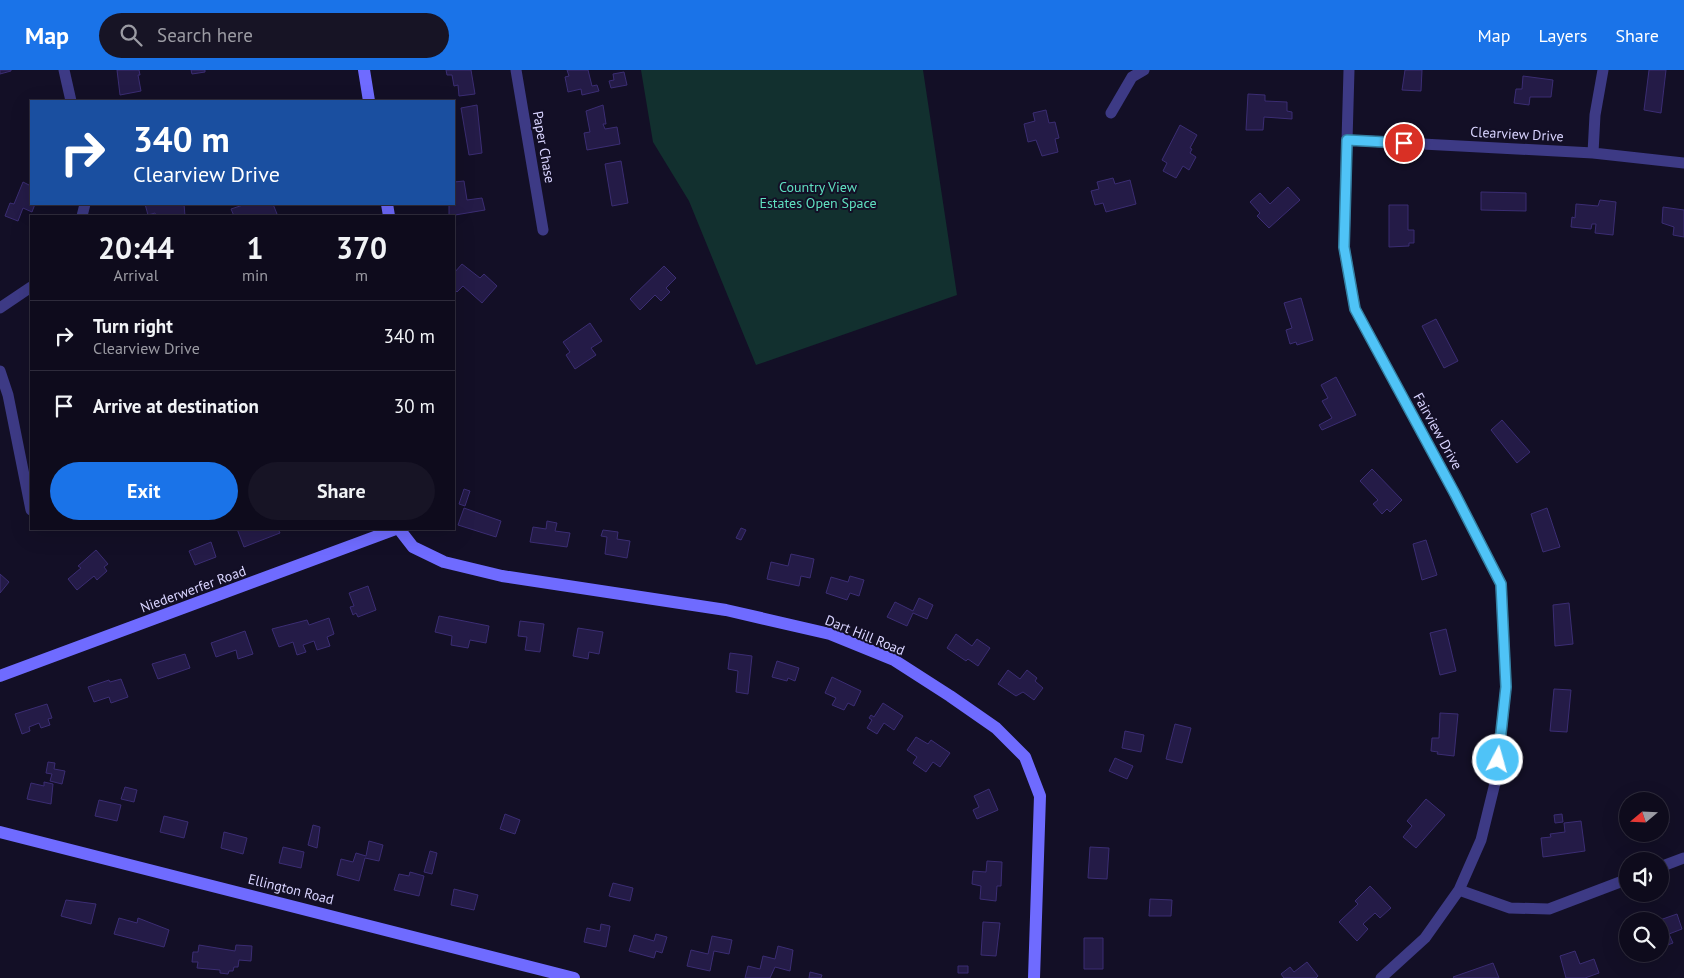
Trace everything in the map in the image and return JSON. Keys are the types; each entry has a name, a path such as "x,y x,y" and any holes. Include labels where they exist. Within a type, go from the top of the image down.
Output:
{"street":[{"path":"64,70 71,100"},
{"path":"364,70 370,100"},
{"name":"Paper Chase","path":"516,70 543,230"},
{"path":"1111,113 1132,77 1144,70"},
{"name":"Fairview Drive","path":"1348,70 1344,247 1355,309 1455,494 1501,584 1506,687 1496,778 1481,840 1459,890 1425,938 1381,978"},
{"path":"1593,153 1595,115 1603,70"},
{"name":"Clearview Drive","path":"1347,140 1593,153 1684,163"},
{"path":"0,308 30,288"},
{"path":"0,371 8,395 30,505"},
{"name":"Niederwerfer Road","path":"0,676 394,530"},
{"name":"Dart Hill Road","path":"398,530 413,547 444,562 502,576 726,610 830,634 894,660 965,706 996,728 1025,757 1040,796 1034,978"},
{"name":"Ellington Road","path":"0,832 574,978"},
{"path":"1669,864 1684,858"},
{"path":"1459,890 1510,908 1549,909 1619,883"}],"green space":[{"name":"Country View Estates Open Space","path":"641,70 923,70 957,295 756,365 689,201 653,142"}],"building":[{"path":"0,70 11,70 11,71 0,74"},
{"path":"117,70 139,70 141,91 120,95"},
{"path":"191,70 205,70 205,72 192,74"},
{"path":"446,70 471,70 475,94 459,96 458,85 454,86 452,75 447,75"},
{"path":"567,70 588,70 592,86 597,85 599,91 582,95 581,89 568,92 565,77 569,76"},
{"path":"1405,70 1422,70 1421,91 1402,90"},
{"path":"1649,70 1666,70 1661,113 1644,110"},
{"path":"624,72 627,85 611,88 609,81 614,80 613,74"},
{"path":"1523,76 1553,80 1551,97 1530,97 1529,105 1514,103 1516,89 1522,89"},
{"path":"1248,94 1265,95 1265,101 1287,102 1287,111 1292,112 1292,119 1264,117 1263,130 1246,130"},
{"path":"477,105 482,153 469,155 461,108"},
{"path":"603,105 606,124 603,124 605,129 617,127 620,144 587,150 584,133 590,132 586,111"},
{"path":"1046,110 1049,123 1055,122 1059,138 1055,139 1058,152 1042,156 1036,140 1028,142 1024,124 1035,121 1033,113"},
{"path":"1180,125 1197,135 1190,148 1192,149 1190,153 1196,157 1189,170 1183,166 1176,178 1163,171 1167,163 1162,160"},
{"path":"621,161 628,203 612,206 605,164"},
{"path":"1113,178 1115,184 1130,180 1136,204 1106,212 1103,203 1095,205 1091,191 1099,189 1097,182"},
{"path":"464,181 467,200 482,198 485,210 449,215 449,205 455,205 455,182"},
{"path":"23,182 30,186 30,205 35,205 32,212 23,208 18,221 5,216 10,203 14,204"},
{"path":"1288,187 1300,200 1269,228 1257,216 1260,213 1250,202 1260,193 1270,204"},
{"path":"1481,192 1526,193 1526,211 1481,210"},
{"path":"1600,200 1616,202 1613,235 1595,233 1596,224 1592,224 1591,229 1571,227 1572,217 1575,218 1576,204 1598,206"},
{"path":"145,205 184,205 185,215 156,215 155,213 148,215"},
{"path":"243,205 273,205 277,214 234,215 231,209"},
{"path":"1389,205 1408,205 1408,230 1414,230 1414,243 1409,243 1409,246 1389,247"},
{"path":"1663,207 1684,210 1684,237 1673,235 1674,227 1662,223"},
{"path":"462,264 480,278 484,274 497,286 482,303 463,286 457,292 455,290 455,272"},
{"path":"664,266 676,278 666,288 670,292 661,301 655,295 640,310 630,299"},
{"path":"1301,298 1313,340 1297,345 1296,342 1290,344 1286,330 1292,328 1284,303"},
{"path":"1436,319 1458,361 1444,368 1422,326"},
{"path":"590,323 602,341 591,348 596,355 575,369 566,355 570,352 563,342"},
{"path":"1336,377 1356,415 1322,430 1319,425 1332,418 1322,401 1328,398 1321,385"},
{"path":"1502,420 1530,452 1517,463 1491,430"},
{"path":"1372,469 1402,500 1390,512 1387,509 1382,514 1373,504 1378,500 1360,481"},
{"path":"464,489 470,491 465,506 459,504"},
{"path":"464,508 501,521 496,537 458,525"},
{"path":"1547,508 1560,547 1543,552 1531,514"},
{"path":"547,521 557,523 555,531 570,533 567,547 530,542 533,527 546,529"},
{"path":"741,528 746,530 741,540 736,538"},
{"path":"237,530 278,530 280,533 244,547"},
{"path":"603,530 618,532 617,539 630,541 627,558 605,554 607,537 601,536"},
{"path":"1426,540 1437,575 1422,580 1413,544"},
{"path":"211,542 216,557 195,565 189,551"},
{"path":"96,550 108,564 104,567 107,571 97,580 94,576 77,590 68,579 81,568 78,566"},
{"path":"791,554 814,559 810,578 801,576 799,586 767,579 771,562 788,566"},
{"path":"0,574 9,582 0,593"},
{"path":"850,576 864,580 859,596 850,593 847,600 826,593 831,577 848,582"},
{"path":"368,586 376,610 358,617 356,613 353,615 350,607 354,606 349,593"},
{"path":"919,598 933,605 927,619 913,613 907,626 887,617 895,602 913,611"},
{"path":"1569,603 1573,644 1555,646 1553,605"},
{"path":"439,616 489,626 486,643 470,640 468,648 451,645 452,636 435,632"},
{"path":"329,618 334,634 327,637 330,646 317,650 314,641 303,645 306,652 297,655 293,642 279,647 272,629 307,620 309,625"},
{"path":"520,621 544,624 540,652 525,650 527,637 518,636"},
{"path":"578,628 603,632 599,654 589,652 588,659 573,656"},
{"path":"1446,629 1456,671 1440,675 1430,633"},
{"path":"245,631 253,654 238,659 236,650 216,657 211,643"},
{"path":"956,634 972,646 977,639 990,648 978,666 968,659 966,661 947,648"},
{"path":"730,653 752,656 748,694 736,692 738,671 728,669"},
{"path":"185,654 190,668 158,679 152,664"},
{"path":"777,661 799,668 795,681 788,678 787,681 772,677"},
{"path":"1008,670 1020,679 1027,670 1037,678 1035,681 1043,688 1034,700 1023,692 1016,696 998,684"},
{"path":"832,677 861,691 854,706 848,703 844,710 832,705 836,698 825,693"},
{"path":"121,679 128,697 111,703 109,697 94,702 88,687 109,680 110,682"},
{"path":"1554,689 1571,690 1567,732 1550,731"},
{"path":"883,703 903,716 894,730 884,723 877,734 867,728 872,720 869,718 871,715 874,717"},
{"path":"47,704 52,718 48,719 50,725 41,728 39,723 29,727 30,731 22,734 15,714"},
{"path":"1440,713 1458,714 1454,756 1437,754 1438,752 1431,751 1432,738 1439,738"},
{"path":"1175,724 1191,728 1182,763 1166,759"},
{"path":"1125,731 1144,735 1141,752 1122,748"},
{"path":"916,737 928,744 931,740 950,753 940,767 933,762 926,772 913,763 917,757 907,750"},
{"path":"1115,758 1133,766 1127,779 1109,771"},
{"path":"48,762 55,763 54,769 65,771 62,784 50,781 52,774 46,773"},
{"path":"44,782 53,784 51,804 27,799 31,783 44,786"},
{"path":"125,787 137,790 134,802 121,799"},
{"path":"989,789 998,810 977,819 973,810 979,807 974,796"},
{"path":"1426,799 1445,815 1416,848 1403,837 1412,826 1407,821"},
{"path":"99,800 121,805 117,821 95,816"},
{"path":"505,814 520,820 515,834 500,829"},
{"path":"1562,814 1563,822 1555,823 1554,815"},
{"path":"164,816 188,822 184,838 160,832"},
{"path":"1581,821 1585,851 1543,857 1541,838 1551,837 1550,834 1565,832 1564,823"},
{"path":"313,825 320,827 317,848 308,845"},
{"path":"224,832 247,838 243,854 221,848"},
{"path":"369,841 383,845 379,861 365,858 359,881 337,875 341,859 353,862 356,853 366,856"},
{"path":"283,847 304,852 301,868 279,863"},
{"path":"1090,847 1109,848 1107,879 1088,878"},
{"path":"430,851 437,853 432,874 424,872"},
{"path":"987,861 1002,862 1001,886 997,886 996,901 980,899 981,886 972,884 973,871 986,872"},
{"path":"410,872 424,876 419,896 394,890 399,874 409,876"},
{"path":"613,883 633,888 630,901 609,896"},
{"path":"1370,886 1391,908 1380,918 1375,913 1363,924 1368,929 1357,941 1339,922 1358,904 1355,901"},
{"path":"454,889 478,895 474,910 451,905"},
{"path":"1150,899 1172,900 1171,916 1149,916"},
{"path":"66,900 96,904 91,924 61,916"},
{"path":"1677,914 1682,929 1669,934 1669,917"},
{"path":"119,918 137,923 138,918 169,930 164,947 114,934"},
{"path":"983,922 1000,923 996,956 981,955"},
{"path":"601,924 610,926 606,947 584,942 587,928 600,931"},
{"path":"656,934 667,937 662,953 656,951 654,958 629,951 634,935 654,941"},
{"path":"1669,934 1673,943 1669,945"},
{"path":"712,936 732,940 729,954 714,951 710,971 687,966 691,950 708,954"},
{"path":"1084,938 1103,938 1103,969 1084,969"},
{"path":"199,945 235,951 236,945 252,946 251,961 239,960 238,967 234,967 233,971 229,971 228,974 220,973 220,970 197,968 198,962 192,962 193,952 198,952"},
{"path":"778,946 793,950 790,971 775,967 770,978 745,978 748,966 760,969 763,956 775,959"},
{"path":"1575,951 1580,964 1594,959 1599,973 1585,978 1566,978 1560,956"},
{"path":"1307,962 1318,976 1316,978 1284,978 1281,974 1290,967 1294,972"},
{"path":"1493,963 1499,978 1453,977"},
{"path":"958,966 968,966 968,973 958,973"},
{"path":"810,972 822,975 821,978 809,978"}],"route":[{"path":"1404,143 1347,140 1344,247 1355,309 1455,494 1501,584 1506,687 1498,760"}]}
